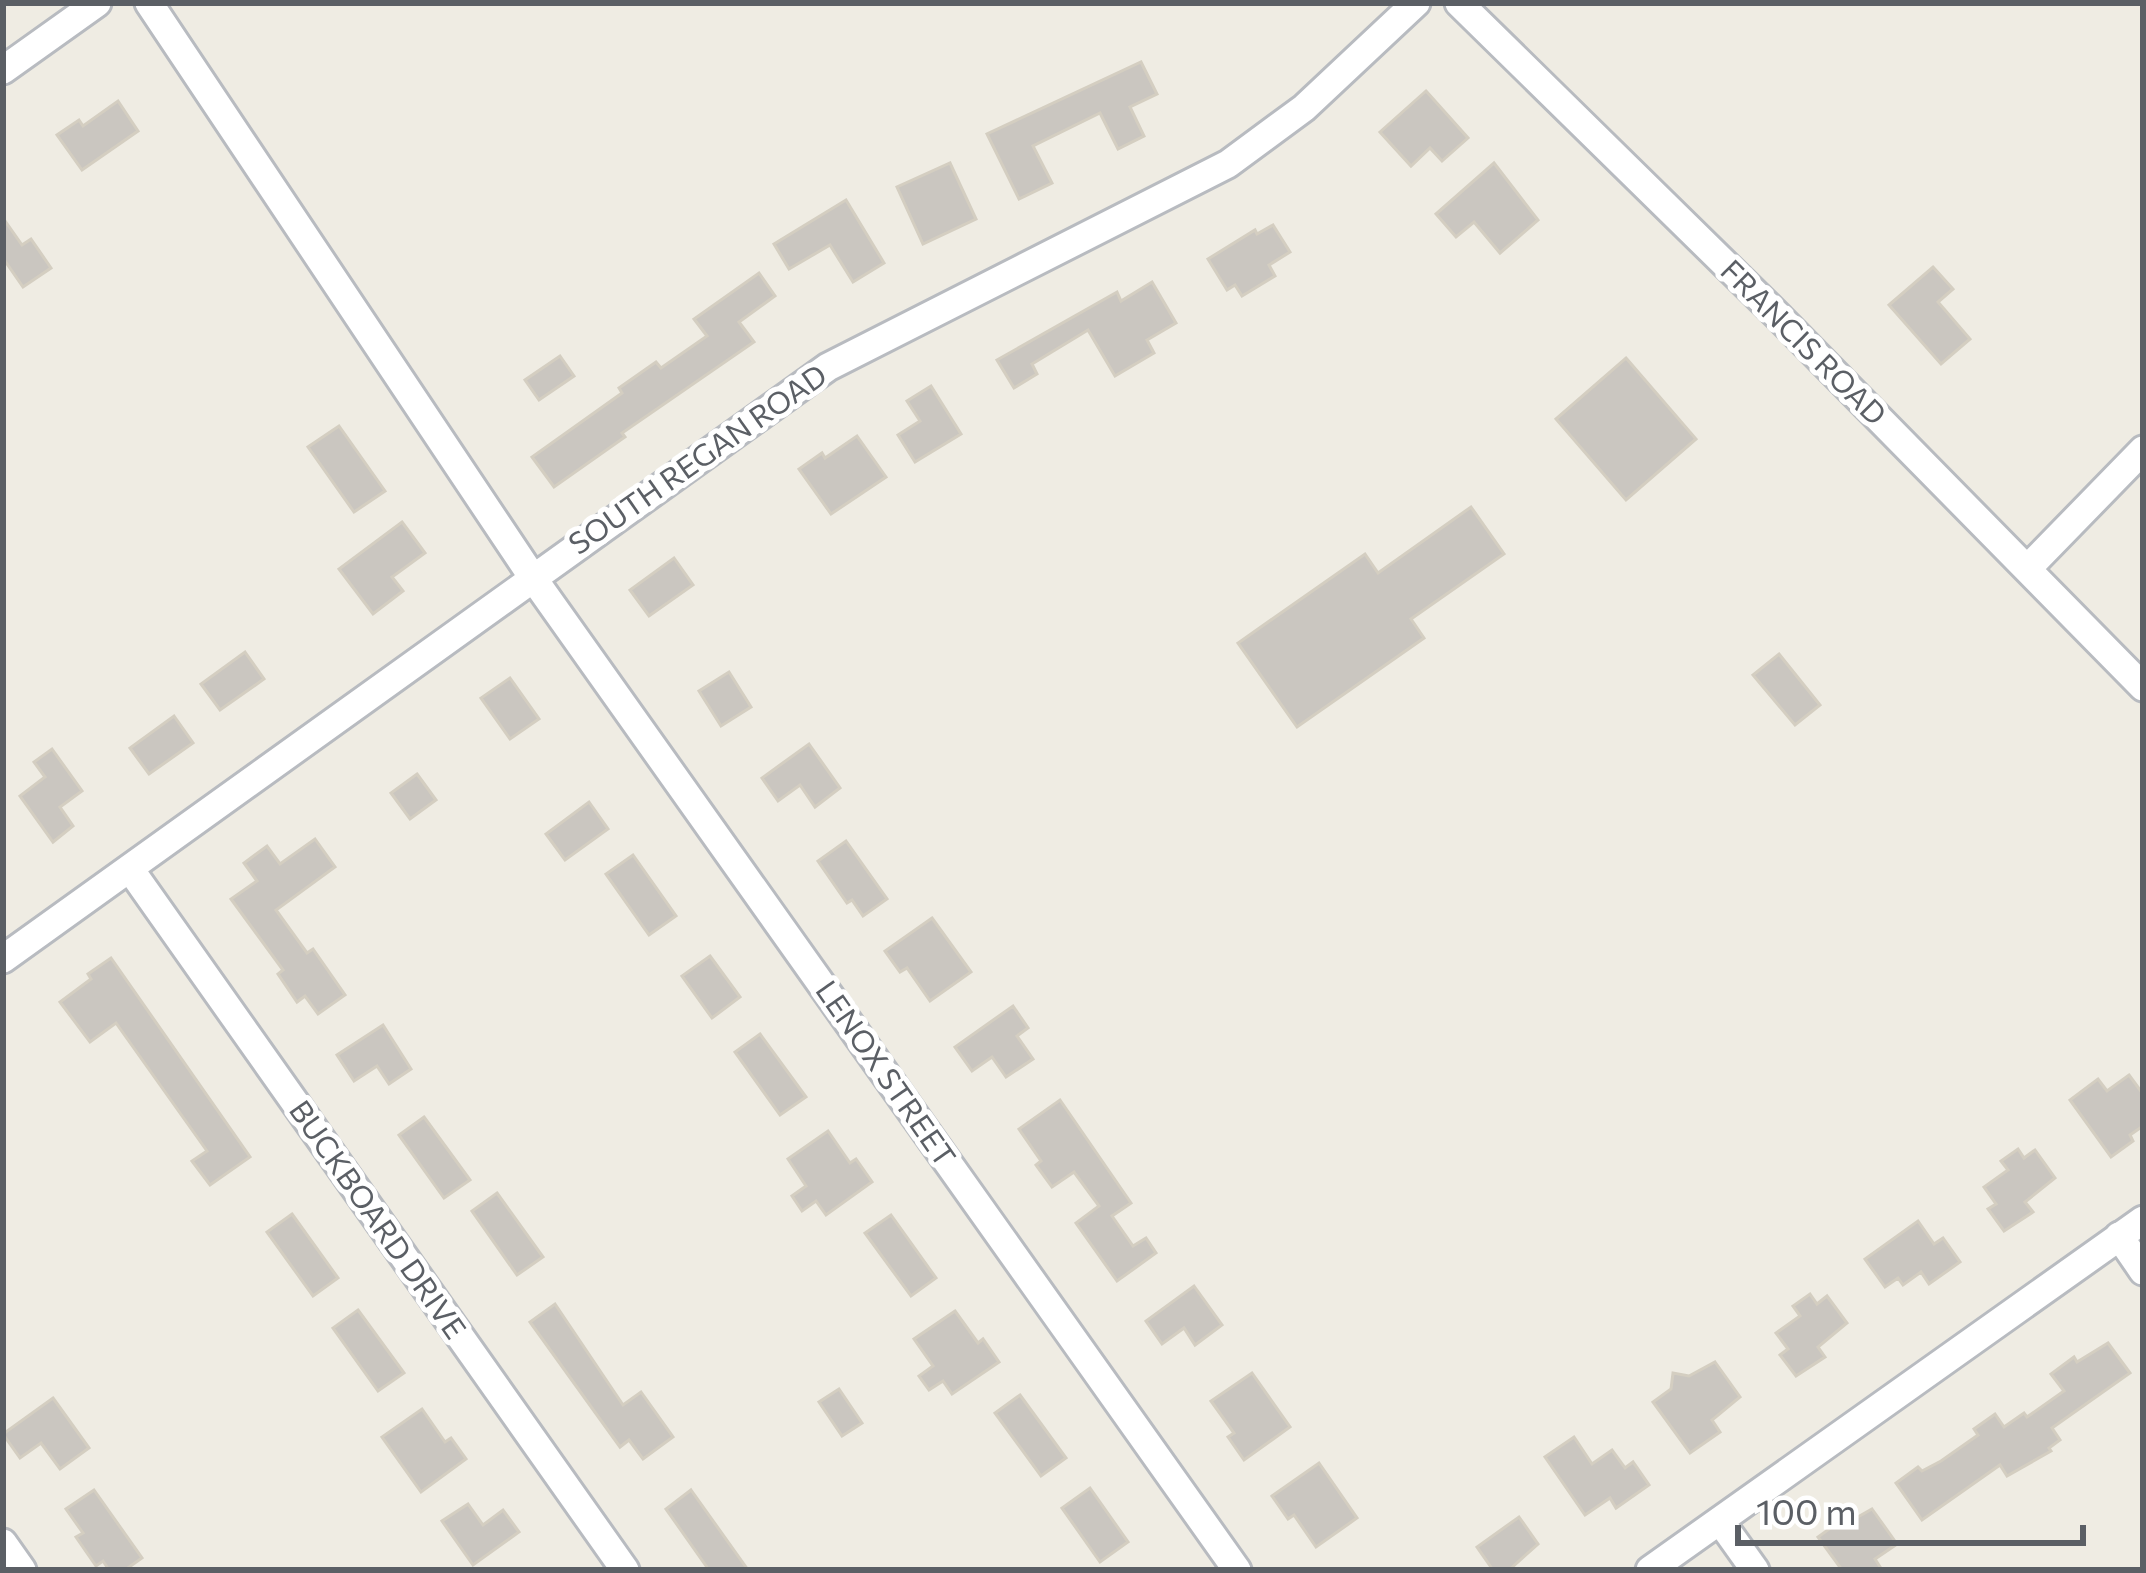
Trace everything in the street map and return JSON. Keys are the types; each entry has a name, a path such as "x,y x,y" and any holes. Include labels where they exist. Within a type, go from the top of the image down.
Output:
{"street":[{"path":"3,70 97,3"},
{"name":"LENOX STREET","path":"149,3 533,578 1237,1570"},
{"name":"SOUTH REGAN ROAD","path":"3,959 828,367 1228,164 1304,108 1416,3"},
{"name":"FRANCIS ROAD","path":"1459,3 2143,687"},
{"path":"2028,568 2143,450"},
{"name":"BUCKBOARD DRIVE","path":"130,869 625,1570"},
{"path":"1650,1570 2143,1220"},
{"path":"2120,1236 2143,1271"},
{"path":"1720,1521 1755,1570"},
{"path":"3,1543 22,1570"}],"building":[{"path":"1141,62 1157,94 1130,107 1144,136 1118,149 1100,113 1033,146 1052,183 1019,199 987,134"},
{"path":"1426,91 1468,138 1442,161 1430,148 1411,166 1380,132"},
{"path":"118,101 138,131 82,170 57,135 79,120 83,126"},
{"path":"950,163 976,219 923,244 897,187"},
{"path":"1494,163 1538,220 1500,253 1474,222 1456,237 1436,214"},
{"path":"846,200 884,263 853,282 830,245 789,269 774,244"},
{"path":"3,218 22,245 31,239 51,268 23,287 3,258"},
{"path":"1273,225 1290,252 1269,265 1275,276 1242,296 1235,285 1227,290 1208,259 1255,230 1257,234"},
{"path":"1933,267 1953,289 1938,302 1970,339 1941,364 1889,305"},
{"path":"759,273 775,296 739,322 754,342 622,433 625,437 554,487 532,457 622,393 619,388 656,362 661,368 707,336 694,319"},
{"path":"1152,282 1176,323 1147,340 1154,353 1115,376 1088,330 1032,364 1037,374 1014,388 997,360 1117,292 1121,301"},
{"path":"560,356 574,376 539,400 525,380"},
{"path":"1626,358 1696,439 1626,500 1556,419"},
{"path":"931,386 961,434 915,462 898,435 920,421 907,401"},
{"path":"339,426 385,491 354,512 308,447"},
{"path":"857,436 886,477 831,514 799,469"},
{"path":"1471,507 1504,554 1411,619 1424,638 1297,727 1238,643 1365,554 1378,573"},
{"path":"402,522 425,553 392,577 403,591 373,614 339,569"},
{"path":"674,558 693,585 649,616 630,590"},
{"path":"245,652 264,679 220,710 201,684"},
{"path":"1779,654 1820,705 1795,725 1753,675"},
{"path":"729,672 751,707 721,726 699,691"},
{"path":"510,678 539,719 510,739 481,698"},
{"path":"174,716 193,743 149,774 130,748"},
{"path":"809,744 840,788 815,807 800,785 778,801 762,778"},
{"path":"52,749 82,791 60,807 73,826 53,842 20,796 45,777 34,762"},
{"path":"417,774 436,800 410,819 391,793"},
{"path":"589,802 608,829 565,860 546,834"},
{"path":"315,839 335,867 276,910 307,953 313,949 345,995 318,1014 305,996 297,1002 278,974 283,970 231,899 257,881 244,863 267,846 280,864"},
{"path":"846,841 887,899 863,916 852,900 847,903 818,861"},
{"path":"633,855 676,916 649,935 606,874"},
{"path":"932,918 971,972 930,1001 907,968 900,972 885,951"},
{"path":"710,956 740,997 712,1018 682,976"},
{"path":"111,958 250,1157 210,1185 192,1161 207,1151 116,1023 90,1042 60,1002"},
{"path":"1013,1006 1028,1028 1017,1036 1033,1059 1006,1077 992,1057 972,1071 955,1047"},
{"path":"383,1025 411,1069 389,1084 377,1066 354,1081 337,1055"},
{"path":"760,1034 806,1097 780,1115 735,1052"},
{"path":"2129,1075 2143,1094 2143,1126 2130,1135 2133,1141 2111,1157 2070,1100 2098,1079 2107,1091"},
{"path":"1060,1100 1131,1203 1112,1216 1133,1246 1146,1238 1156,1253 1117,1281 1076,1223 1099,1206 1074,1172 1052,1187 1019,1129"},
{"path":"424,1117 470,1180 444,1198 399,1135"},
{"path":"828,1131 850,1163 856,1159 872,1182 826,1215 816,1201 802,1211 792,1196 806,1186 788,1159"},
{"path":"2018,1149 2024,1158 2035,1150 2055,1178 2025,1202 2033,1212 2004,1231 1988,1209 1996,1204 1984,1187 2008,1170 2001,1161"},
{"path":"497,1193 543,1257 517,1275 472,1211"},
{"path":"292,1214 338,1278 313,1296 267,1232"},
{"path":"891,1215 936,1278 911,1296 865,1233"},
{"path":"1918,1221 1934,1244 1943,1238 1960,1262 1929,1284 1921,1272 1903,1285 1898,1278 1885,1287 1865,1259"},
{"path":"1194,1286 1222,1325 1195,1345 1184,1328 1162,1344 1146,1321"},
{"path":"1810,1294 1817,1304 1827,1296 1847,1323 1818,1347 1825,1357 1796,1376 1780,1355 1788,1349 1776,1333 1800,1316 1793,1306"},
{"path":"555,1304 623,1405 641,1392 673,1437 643,1459 629,1440 620,1447 530,1322"},
{"path":"358,1310 404,1373 378,1391 333,1328"},
{"path":"955,1311 999,1362 952,1394 943,1381 929,1390 919,1376 933,1366 914,1339"},
{"path":"2108,1343 2130,1373 2052,1428 2060,1440 2051,1451 2007,1476 2000,1465 1922,1520 1896,1483 1918,1467 1922,1471 1941,1461 1978,1435 1974,1429 1995,1414 2004,1427 2024,1413 2027,1417 2064,1391 2051,1374 2074,1357 2077,1362"},
{"path":"1715,1362 1740,1397 1712,1420 1720,1432 1690,1453 1653,1402 1671,1389 1673,1373 1689,1376"},
{"path":"1252,1373 1290,1427 1244,1460 1228,1437 1234,1433 1211,1401"},
{"path":"839,1389 862,1423 842,1436 819,1402"},
{"path":"1020,1395 1066,1458 1041,1476 995,1413"},
{"path":"53,1398 89,1448 60,1469 41,1443 20,1458 3,1434"},
{"path":"422,1409 445,1442 451,1438 466,1459 421,1492 382,1437"},
{"path":"1574,1437 1592,1464 1612,1450 1625,1468 1633,1462 1649,1485 1616,1508 1610,1498 1585,1515 1545,1457"},
{"path":"1319,1463 1357,1518 1316,1547 1294,1515 1288,1519 1272,1496"},
{"path":"1090,1488 1128,1542 1100,1562 1062,1508"},
{"path":"94,1490 142,1558 125,1570 109,1570 103,1561 96,1566 76,1537 83,1533 66,1509"},
{"path":"691,1490 748,1570 709,1570 666,1509"},
{"path":"468,1504 483,1525 503,1510 519,1532 473,1565 442,1521"},
{"path":"1872,1509 1897,1544 1875,1559 1882,1570 1842,1570 1818,1537 1839,1522 1842,1526"},
{"path":"1519,1517 1538,1544 1509,1570 1493,1570 1477,1547"}]}
